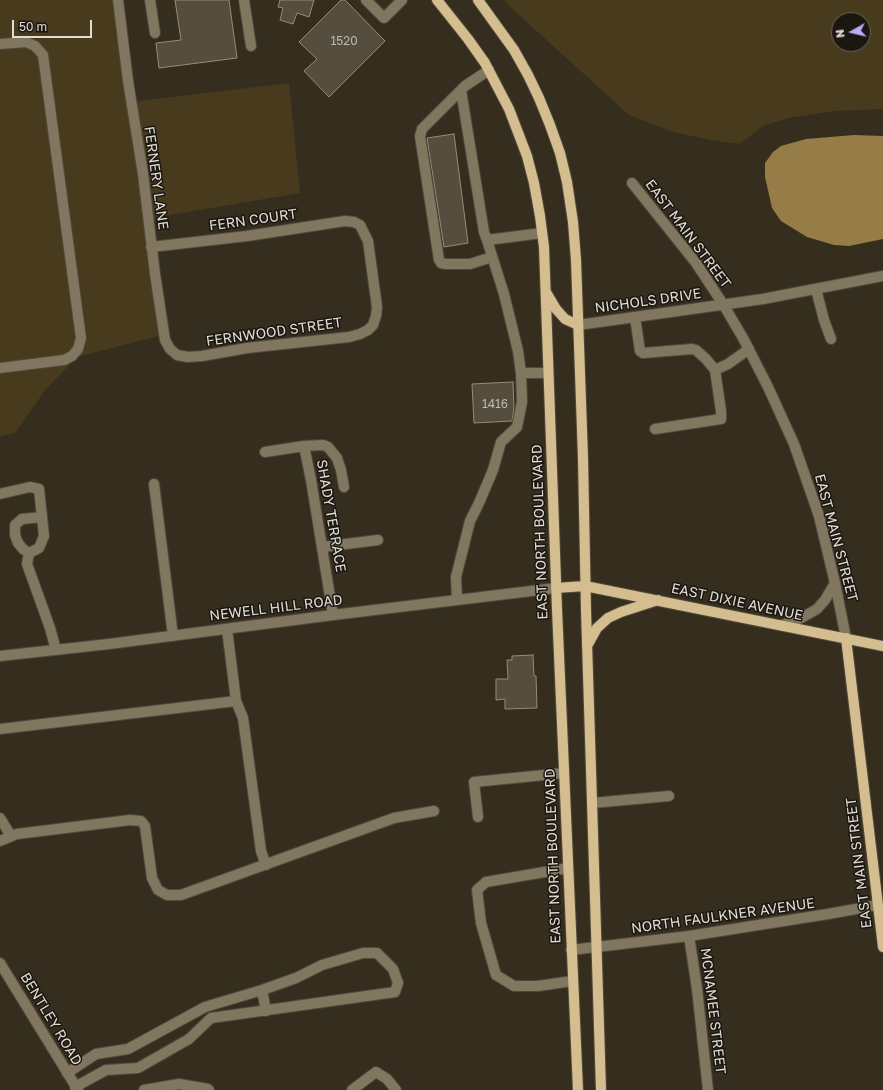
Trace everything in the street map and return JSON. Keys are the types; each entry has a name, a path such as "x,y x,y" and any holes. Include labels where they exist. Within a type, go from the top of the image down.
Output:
{"main road":[{"name":"EAST NORTH BOULEVARD","path":"436,0 468,39 489,70 509,109 527,156 534,183 542,233 572,981 578,1090"},
{"path":"478,0 500,29 528,75 550,125 560,153 567,182 573,222 576,260 583,458 585,586 601,1090"},
{"path":"545,290 556,309 565,319 578,325"},
{"name":"EAST DIXIE AVENUE","path":"556,588 585,586 883,646"},
{"path":"587,646 597,628 608,618 621,612 658,600"},
{"name":"EAST MAIN STREET","path":"846,638 883,947"}],"street":[{"name":"FERNERY LANE","path":"118,0 165,340 170,349 177,355"},
{"path":"150,0 155,33"},
{"path":"244,0 251,46"},
{"path":"366,0 384,18 402,0"},
{"path":"0,44 26,42 36,46 42,55 81,338 78,349 72,356 64,360 0,368"},
{"path":"489,70 465,86 422,129 420,136 439,260 441,263 446,264 470,264 492,257"},
{"path":"457,600 456,577 470,521 493,470 501,442 517,427 522,402 521,373 518,351 504,294 484,232 461,90"},
{"name":"EAST MAIN STREET","path":"632,183 696,263 723,304 749,349 775,401 803,470 818,516 835,583 846,638"},
{"name":"FERN COURT","path":"151,247 247,236 345,221 358,223 364,231 368,241 377,307 373,325"},
{"path":"487,240 542,233"},
{"name":"NICHOLS DRIVE","path":"578,325 763,299 883,276"},
{"path":"816,289 824,320 831,339"},
{"path":"635,317 640,351 643,353 672,350 696,350 715,370 721,419 655,429"},
{"name":"FERNWOOD STREET","path":"177,355 188,357 202,356 247,348 349,337 368,330 373,325"},
{"path":"715,370 728,364 749,349"},
{"path":"521,373 548,373"},
{"name":"SHADY TERRACE","path":"265,452 304,446 323,445 328,447 337,458 342,470 344,487"},
{"name":"SHADY TERRACE","path":"304,446 333,615"},
{"path":"154,484 173,636"},
{"path":"0,494 30,487 39,489 44,536 39,548 29,553"},
{"path":"29,553 18,543 14,525 22,519 42,517"},
{"path":"322,547 378,540"},
{"path":"29,553 27,564 50,628 56,650"},
{"path":"783,625 803,617 817,609 825,600 835,583"},
{"name":"NEWELL HILL ROAD","path":"0,656 556,588"},
{"path":"228,629 236,701 243,718 261,851 266,865"},
{"path":"0,729 236,701"},
{"path":"478,817 474,782 564,773"},
{"path":"592,803 669,796"},
{"path":"0,841 17,834 130,820 141,821 145,826 152,878 158,890 167,895 181,895 394,818 434,811"},
{"path":"0,818 11,836"},
{"path":"568,868 486,882 477,890 481,923 496,975 514,986 538,986 572,981"},
{"name":"NORTH FAULKNER AVENUE","path":"571,950 689,936 878,905"},
{"name":"MCNAMEE STREET","path":"689,936 697,990 708,1090"},
{"path":"67,1073 96,1054 128,1049 205,1008 296,978 322,965 363,953 377,953 393,969 398,983 395,992 211,1018 189,1039 138,1068 106,1070 76,1088"},
{"name":"BENTLEY ROAD","path":"0,963 76,1088"},
{"path":"262,990 266,1011"},
{"path":"352,1090 376,1072 387,1079 396,1090"},
{"path":"144,1090 179,1084 209,1090"}],"shaded area":[{"path":"0,0 115,0 131,102 289,83 300,193 146,219 159,336 77,357 46,389 15,433 0,436"},
{"path":"504,0 883,0 883,109 835,111 789,118 765,125 739,144 673,132 629,115"},
{"path":"854,135 883,136 883,239 849,246 834,245 807,237 781,221 772,208 765,177 765,163 773,152 781,146 806,139"}],"building":[{"path":"175,0 229,0 237,58 159,68 156,43 181,40"},
{"path":"280,0 314,0 309,17 297,13 293,24 280,20 283,8 278,7"},
{"path":"341,0 345,0 385,41 329,97 304,71 317,59 299,42"},
{"path":"454,134 468,243 444,247 427,138"},
{"path":"513,382 514,408 512,421 474,423 472,384"},
{"path":"533,655 534,676 536,676 537,708 505,709 505,699 496,700 496,679 508,679 507,660 512,660 512,656"}]}
